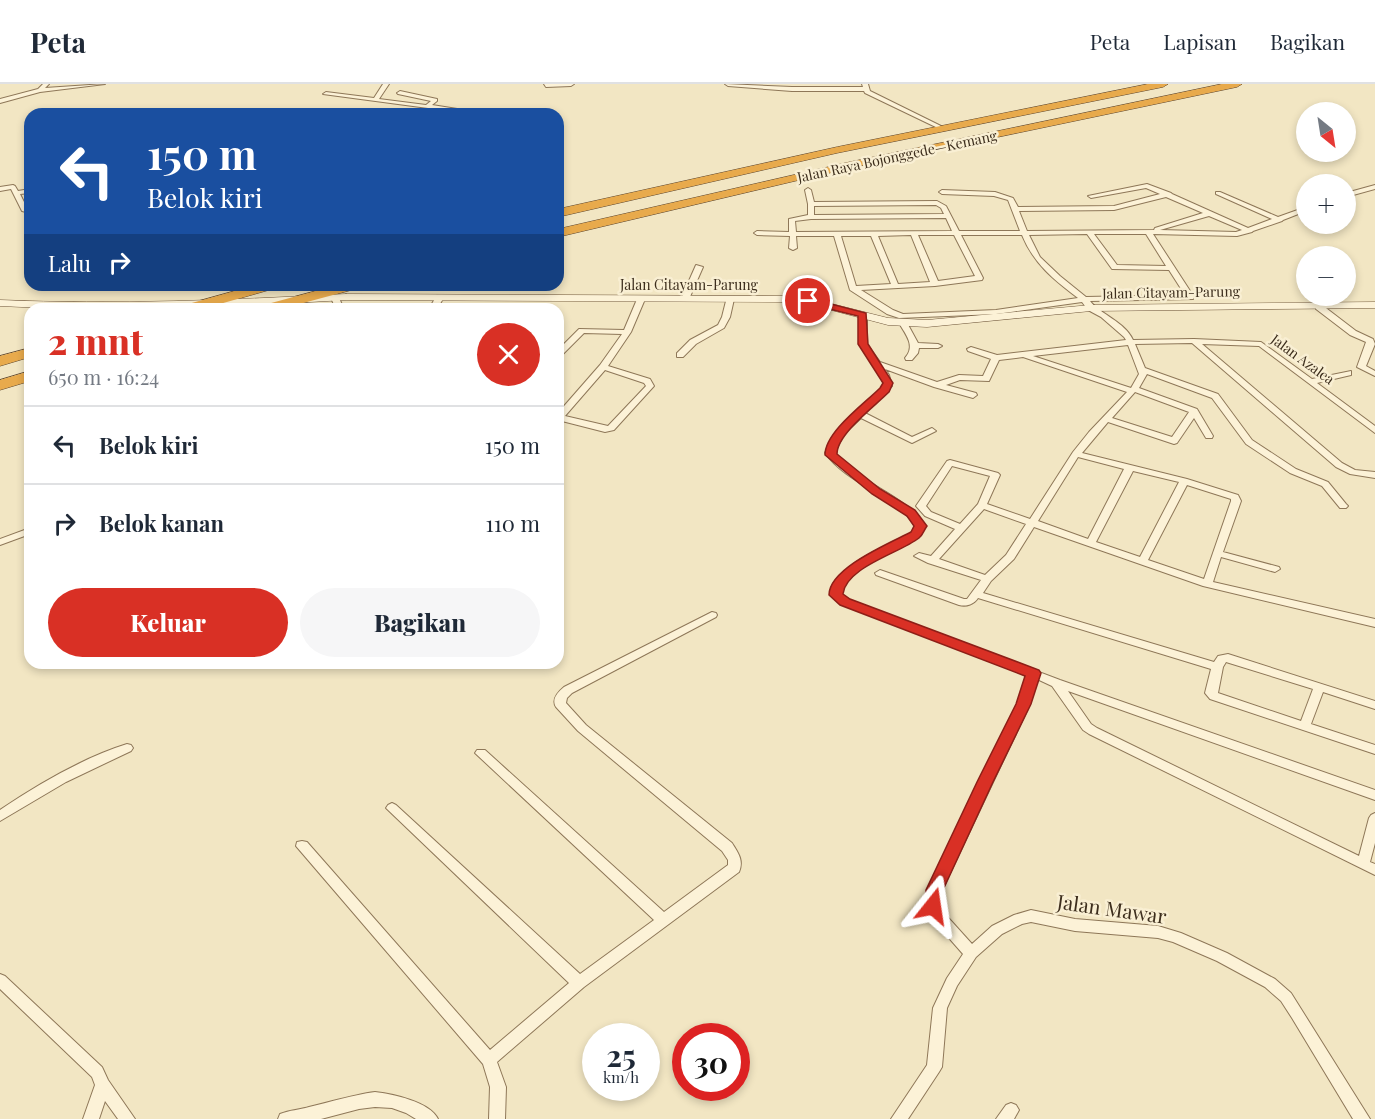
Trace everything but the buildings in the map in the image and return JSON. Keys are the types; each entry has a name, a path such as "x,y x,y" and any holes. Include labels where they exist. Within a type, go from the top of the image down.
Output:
{"highway":[{"name":"Jalan Raya Bojonggede—Kemang","path":"564,211 837,150 1163,84"},
{"name":"Jalan Raya Bojonggede—Kemang","path":"564,232 850,165 1237,84"},
{"path":"206,303 239,291"},
{"path":"286,303 331,291"},
{"path":"0,361 24,354"},
{"path":"0,385 24,378"}],"main road":[{"name":"Jalan Citayam-Parung","path":"230,303 335,297 808,301 903,322 972,321 1055,310 1087,303 1318,307 1375,304"},
{"name":"Jalan Citayam-Parung","path":"0,303 24,304"}],"street":[{"path":"40,90 46,84"},
{"path":"0,101 40,90 102,84"},
{"path":"376,99 386,84"},
{"path":"546,85 571,84"},
{"path":"728,84 792,89 865,87 884,102 944,129"},
{"path":"400,93 435,100 429,105"},
{"path":"326,94 448,108"},
{"path":"1091,196 1143,185 1169,194 1250,231"},
{"path":"0,189 13,187 24,190"},
{"path":"13,187 24,210"},
{"path":"1356,192 1375,187"},
{"path":"1367,189 1375,192"},
{"path":"808,190 811,217"},
{"path":"880,573 965,603 971,601 987,579 1010,557 1076,454 1133,390 1143,374 1132,342 1116,325 1041,264 1031,248 1011,199 1001,195 942,192"},
{"path":"1017,210 1107,209 1169,194"},
{"path":"1218,194 1280,220"},
{"path":"811,204 934,202 943,206 979,279 896,287 853,288"},
{"path":"1148,232 1211,213"},
{"path":"757,233 1148,232 1233,234 1250,231 1296,213"},
{"path":"793,248 791,219 949,216"},
{"path":"837,234 853,288 890,312 902,316 996,312 1087,303 1189,297 1148,232"},
{"path":"1089,233 1115,267 1172,268"},
{"path":"874,234 896,287"},
{"path":"915,234 935,284"},
{"path":"685,299 699,267"},
{"path":"335,297 338,303"},
{"path":"436,303 440,297"},
{"path":"564,411 603,367 627,332 641,299"},
{"path":"680,355 693,342 721,326 726,317 730,299"},
{"path":"1318,307 1353,333 1370,341 1371,344 1361,366 1362,369 1375,374"},
{"path":"863,315 863,344 887,380 888,386 839,434 831,447 831,455 876,491 911,513 920,526 916,535 863,562 842,580 836,590 836,595 845,602 1056,683 1375,795"},
{"path":"903,322 915,345 914,353 909,358"},
{"path":"564,348 582,331 627,332"},
{"path":"1194,341 1339,465 1353,472 1375,475"},
{"name":"Jalan Azalea","path":"996,358 1132,342 1194,341 1261,344 1375,430"},
{"path":"915,345 938,346"},
{"path":"937,384 959,377 986,379 996,358 971,349"},
{"path":"1024,356 1194,411 1209,436"},
{"path":"875,363 973,395"},
{"path":"564,418 605,429 611,428 650,386 647,381 603,367"},
{"path":"1143,370 1215,396 1249,442 1293,471 1328,486 1343,506"},
{"path":"1313,381 1348,373"},
{"path":"1106,419 1174,441 1194,411"},
{"path":"860,414 912,440 932,431"},
{"path":"1076,454 1184,481 1236,498 1207,584"},
{"path":"932,561 982,505 995,476 950,463 921,506 928,514 961,528"},
{"path":"1089,544 1130,467"},
{"path":"1142,562 1184,481"},
{"path":"982,505 1207,584 1375,623"},
{"path":"0,542 24,533"},
{"path":"1217,553 1275,569"},
{"path":"919,556 987,579"},
{"path":"976,594 1217,667"},
{"path":"489,1060 579,983 734,868 733,854 582,728 562,710 559,701 568,690 712,615"},
{"path":"1375,705 1228,658 1222,659 1217,667 1212,695 1375,750"},
{"path":"971,953 946,927 933,906 935,890 1024,704 1034,673"},
{"path":"1056,683 1087,727 1093,731 1369,867 1375,818"},
{"path":"1304,727 1319,688"},
{"path":"0,816 30,795 126,748"},
{"path":"481,753 664,921"},
{"path":"392,808 579,983"},
{"path":"302,846 489,1060 498,1087 497,1119"},
{"name":"Jalan Mawar","path":"899,1119 934,1067 940,1008 952,982 971,953 997,930 1031,916 1075,925 1158,932 1197,945 1270,983 1286,998 1310,1032 1362,1119"},
{"path":"0,980 97,1072 128,1119"},
{"path":"91,1119 104,1085"},
{"path":"286,1119 316,1114 361,1100 378,1098 404,1103 430,1119"}],"route":[{"path":"808,301 863,315 863,344 888,383 888,386 839,434 831,447 831,455 876,491 911,513 920,524 916,535 863,562 842,580 836,590 836,595 845,602 1034,673 1024,704 935,890 933,906"}]}
